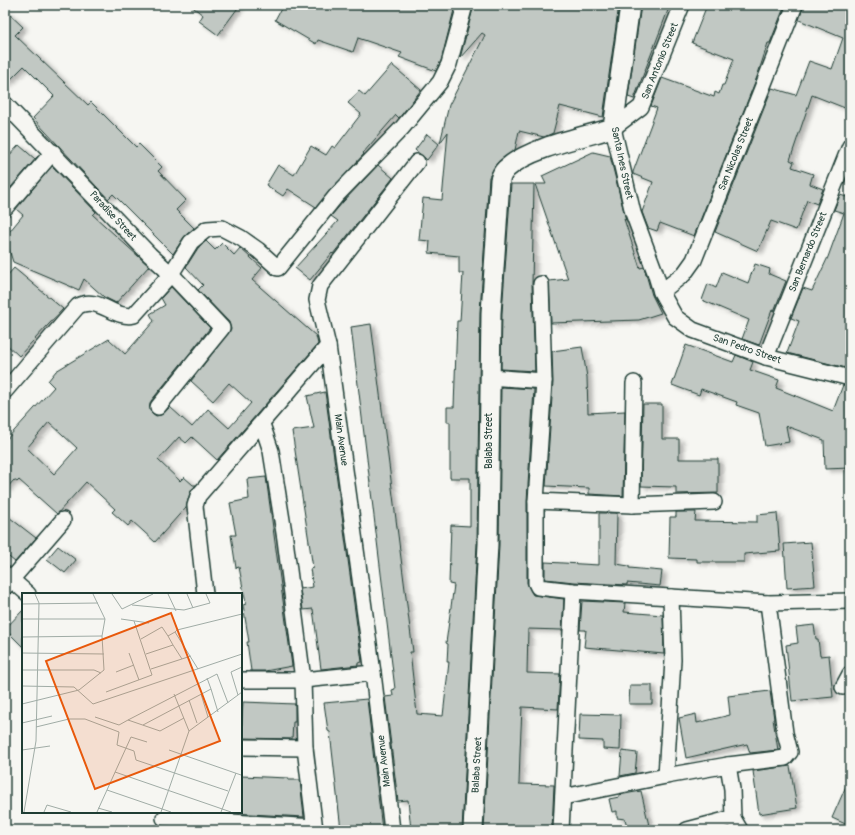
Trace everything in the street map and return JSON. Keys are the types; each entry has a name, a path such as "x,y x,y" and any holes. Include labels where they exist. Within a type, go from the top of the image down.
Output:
{"street":[{"path":"5,391 78,306 85,302 97,304 127,317 134,315 171,274 191,242 207,229 222,228 258,250 278,268 336,196 402,128 440,82 449,64 465,5"},
{"name":"Santa Ines Street","path":"630,5 613,128 633,214 661,292"},
{"name":"San Antonio Street","path":"613,128 641,107 682,5"},
{"name":"San Nicolas Street","path":"661,292 684,274 694,260 796,5"},
{"name":"Paradise Street","path":"5,104 222,328 158,407"},
{"name":"Balaba Street","path":"473,830 488,544 489,377 500,180 504,170 517,160 536,152 613,128"},
{"name":"San Bernardo Street","path":"766,357 850,146"},
{"path":"5,208 53,152"},
{"name":"Main Avenue","path":"392,830 373,673 328,346 317,300 320,286 417,162"},
{"path":"541,284 544,381 536,501 536,583 538,587 573,591 768,603 850,601"},
{"name":"San Pedro Street","path":"661,292 676,317 693,330 766,357 850,378"},
{"path":"205,593 194,506 203,488 262,424 328,346"},
{"path":"489,377 544,381"},
{"path":"632,505 634,383"},
{"path":"164,820 315,828 306,748 303,680 285,539 271,451 262,424"},
{"path":"536,501 632,505 714,502"},
{"path":"26,593 7,580 63,520"},
{"path":"562,830 573,591"},
{"path":"666,776 673,660 671,597"},
{"path":"563,797 728,765 785,758 790,752 785,733 768,603"},
{"path":"242,680 303,680 373,673"},
{"path":"242,747 306,748"},
{"path":"687,830 736,824 728,765"}],"building":[{"path":"190,5 240,5 218,35 199,21 203,15"},
{"path":"283,5 455,6 441,61 436,71 399,57 402,53 358,38 353,52 318,40 316,44 275,20"},
{"path":"474,5 619,5 603,117 560,106 553,133 544,137 519,131 515,150 497,163 489,177 480,312 477,544 462,830 411,830 408,800 398,801 385,697 393,696 392,690 395,689 351,327 371,324 413,652 410,652 417,714 443,716 449,662 447,662 448,644 446,643 454,585 449,584 451,525 470,526 470,478 450,478 450,422 447,422 447,407 454,407 457,321 460,321 463,273 459,273 459,256 429,253 430,241 419,240 423,198 442,200 448,132 440,143 449,105 485,35 482,33 460,58"},
{"path":"641,5 670,5 634,99 628,97"},
{"path":"707,5 785,5 770,43 768,43 757,77 694,236 660,223 657,231 648,228 642,212 653,182 633,174 633,172 657,108 651,106 662,78 714,97 715,92 719,94 722,85 724,85 734,59 692,43"},
{"path":"804,5 842,5 850,8 850,110 812,95 790,160 794,162 792,167 813,174 810,184 823,189 817,204 807,200 796,230 771,221 758,251 715,232 772,88 796,95 809,61 832,69 843,38 799,20"},
{"path":"5,10 23,27 15,35 88,105 91,102 136,147 139,144 162,167 158,171 186,200 176,210 194,228 184,237 173,254 113,194 108,199 33,118 54,96 24,66 5,85"},
{"path":"392,65 421,90 399,118 396,115 363,153 364,154 316,207 288,189 283,196 266,185 278,165 294,175 311,146 326,155 332,146 335,148 361,114 348,103 359,91 365,96"},
{"path":"427,134 439,144 427,160 415,150"},
{"path":"19,145 35,159 38,156 5,194 5,160"},
{"path":"593,152 610,156 626,220 624,219 640,268 644,267 652,295 661,313 639,320 551,323 549,281 568,279 535,184 546,184 542,176"},
{"path":"378,165 393,178 333,254 332,253 310,280 295,268 338,221 331,216"},
{"path":"52,166 96,212 93,215 149,266 116,303 104,297 84,279 79,290 13,262 5,237 23,215 16,209"},
{"path":"511,184 534,184 532,284 535,371 501,369 502,313"},
{"path":"840,195 850,198 850,369 787,353 799,321 791,318 803,288 812,291 828,257 844,213 834,210"},
{"path":"206,241 215,250 222,243 234,255 240,248 262,268 252,280 316,336 318,344 217,460 192,437 186,443 179,437 158,460 180,481 184,477 193,485 196,485 190,493 186,507 155,542 132,521 128,526 112,512 115,509 86,482 57,514 19,480 17,482 14,480 5,490 5,441 54,387 48,381 56,371 109,339 125,354 154,321 150,314 165,305 161,298 171,287 210,328 151,401 150,411 156,416 161,415 170,407 192,427 208,409 229,428 251,403 229,383 213,401 191,381 231,329 229,322 198,290 203,285 186,267 198,248","holes":["49,422 77,448 54,474 27,448"]},
{"path":"755,264 770,269 769,274 786,281 774,311 772,310 759,345 742,339 749,320 702,300 708,284 716,288 722,272 748,283"},
{"path":"14,268 63,309 19,356 5,343 5,278"},
{"path":"686,345 733,362 736,355 753,362 750,370 779,380 776,388 833,411 843,385 850,387 850,468 825,469 824,440 786,426 789,442 765,446 759,413 736,405 737,402 701,389 699,395 672,385"},
{"path":"582,347 587,377 588,413 625,411 623,496 589,494 589,488 546,486 553,382 552,351"},
{"path":"501,387 534,389 527,501 527,583 533,595 564,599 562,630 528,629 527,673 560,674 558,709 522,707 519,784 554,785 552,830 484,830 499,545"},
{"path":"325,392 362,662 358,663 358,665 321,669 313,609 303,610 300,589 313,587 310,569 313,568 292,431 314,428 307,396"},
{"path":"643,404 662,404 662,439 679,439 679,459 718,459 718,493 676,494 676,487 641,486"},
{"path":"266,477 292,666 265,671 251,671 247,642 249,642 243,605 246,604 239,567 236,568 231,535 236,535 230,503 249,499 247,479"},
{"path":"676,512 696,512 695,521 757,522 757,515 777,513 780,551 744,554 744,562 697,562 697,559 669,558 670,517 676,517"},
{"path":"599,513 617,513 616,564 629,566 629,568 662,571 660,586 627,583 627,585 574,582 545,579 545,562 599,565"},
{"path":"5,514 36,538 15,562 5,554"},
{"path":"811,542 815,586 787,588 784,544"},
{"path":"58,546 76,560 65,573 47,559"},
{"path":"582,601 625,603 624,612 663,615 664,654 584,647 586,630 580,630"},
{"path":"22,611 22,646 5,629"},
{"path":"814,625 816,639 818,639 820,656 829,655 833,697 792,701 786,645 798,643 796,627"},
{"path":"630,685 652,685 652,704 629,704"},
{"path":"770,691 778,750 750,753 747,744 686,758 679,718 696,714 697,723 730,715 728,696"},
{"path":"367,699 382,830 341,830 330,732 328,731 324,703"},
{"path":"243,702 295,704 295,722 293,722 292,739 242,738"},
{"path":"580,714 621,715 620,750 603,749 603,741 579,740"},
{"path":"622,751 637,753 635,773 620,776"},
{"path":"790,766 797,808 759,814 753,771"},
{"path":"242,776 300,780 304,817 233,813 242,813"},
{"path":"850,777 850,826 832,818"},
{"path":"641,791 650,830 628,830 625,819 617,818 617,811 612,812 609,799 619,797 619,795"}]}
